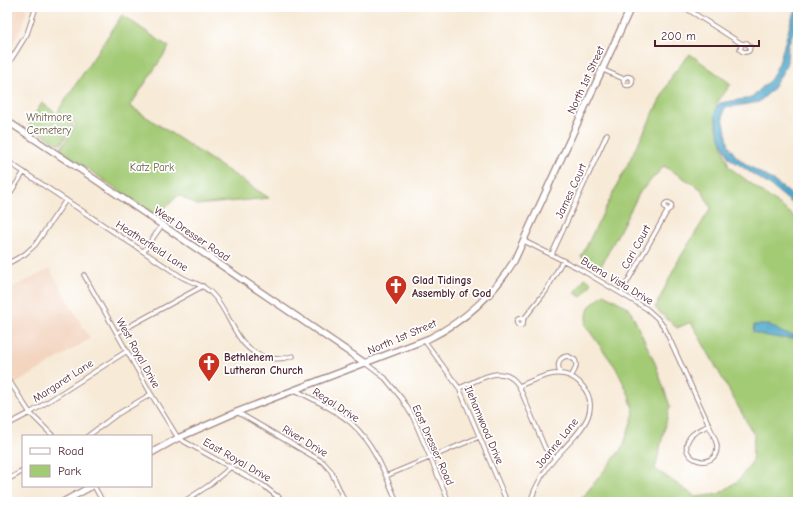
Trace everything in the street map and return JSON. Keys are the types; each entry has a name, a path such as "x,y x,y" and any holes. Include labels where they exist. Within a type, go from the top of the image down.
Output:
{"street":[{"path":"7,66 27,34 36,7"},
{"name":"North 1st Street","path":"152,452 178,438 237,412 440,333 455,324 479,305 505,276 514,262 601,69 631,7"},
{"path":"684,7 742,44"},
{"path":"601,69 624,79"},
{"name":"West Dresser Road","path":"7,121 365,363"},
{"name":"James Court","path":"552,254 607,134"},
{"name":"Heatherfield Lane","path":"7,161 182,277 203,286 222,305 243,344 254,353 279,360 293,356"},
{"path":"7,198 24,172"},
{"path":"7,264 25,254 35,245 66,200"},
{"name":"Cari Court","path":"621,293 668,210"},
{"path":"144,252 162,225"},
{"name":"Buena Vista Drive","path":"524,241 563,260 651,312 661,322 709,425 716,441 714,456 703,461 698,461 692,457 689,452 688,442 693,434 709,425"},
{"path":"523,320 546,291 563,260"},
{"name":"West Royal Drive","path":"84,275 151,394 178,438"},
{"path":"117,333 203,286"},
{"name":"Ilehamwood Drive","path":"424,340 459,388 507,502"},
{"name":"Margaret Lane","path":"7,425 30,413 127,351"},
{"path":"519,386 546,375 560,373 572,376 577,364 575,360 568,356 562,357 558,364 560,373"},
{"name":"East Dresser Road","path":"365,363 385,378 402,399 413,417 449,502"},
{"path":"459,388 495,373 511,376 519,386 546,448 555,458"},
{"name":"Joanne Lane","path":"530,502 539,481 555,458 584,426 589,416 589,402 587,394 580,383 572,376"},
{"path":"10,382 30,413 52,435"},
{"name":"Regal Drive","path":"295,390 339,415 359,431 373,450 386,476 396,502"},
{"path":"89,435 116,415 151,394"},
{"name":"River Drive","path":"237,412 323,462 331,471 345,502"},
{"path":"386,476 479,437"},
{"name":"East Royal Drive","path":"178,438 264,486 284,502"},
{"path":"183,502 208,486 231,467"},
{"path":"7,480 22,472"},
{"path":"62,502 91,487"},
{"path":"94,487 103,502"},
{"path":"272,502 278,496"}],"shaded area":[{"path":"7,7 27,7 23,25 7,52"},
{"path":"50,269 90,339 7,389 7,290"}],"green space":[{"name":"Katz Park","path":"122,15 169,47 130,106 269,198 197,205 179,195 156,216 60,150 76,124 58,111"},
{"path":"690,54 731,84 717,103 716,124 729,167 798,219 798,502 579,502 623,447 634,413 629,395 616,368 585,325 589,307 604,294 629,308 655,363 670,406 655,469 696,497 719,494 739,480 752,462 754,435 691,322 677,328 655,308 678,261 711,208 701,189 664,166 640,192 600,268 581,257 673,74"},
{"name":"Whitmore Cemetery","path":"42,103 73,125 61,144 56,143 28,124"},
{"path":"585,278 592,283 581,297 575,293"}],"water":[{"path":"798,7 798,20 788,46 787,62 784,70 771,91 759,102 725,108 723,117 729,146 735,155 743,162 778,184 798,200 798,208 772,187 729,158 719,134 715,116 716,108 720,103 751,98 771,79 779,63 792,18"},
{"path":"754,325 770,325 783,333 798,336 798,338 775,337 758,334 753,332"}],"place":[{"name":"Glad Tidings Assembly of God","path":"396,306"},
{"name":"Bethlehem Lutheran Church","path":"209,382"}]}
